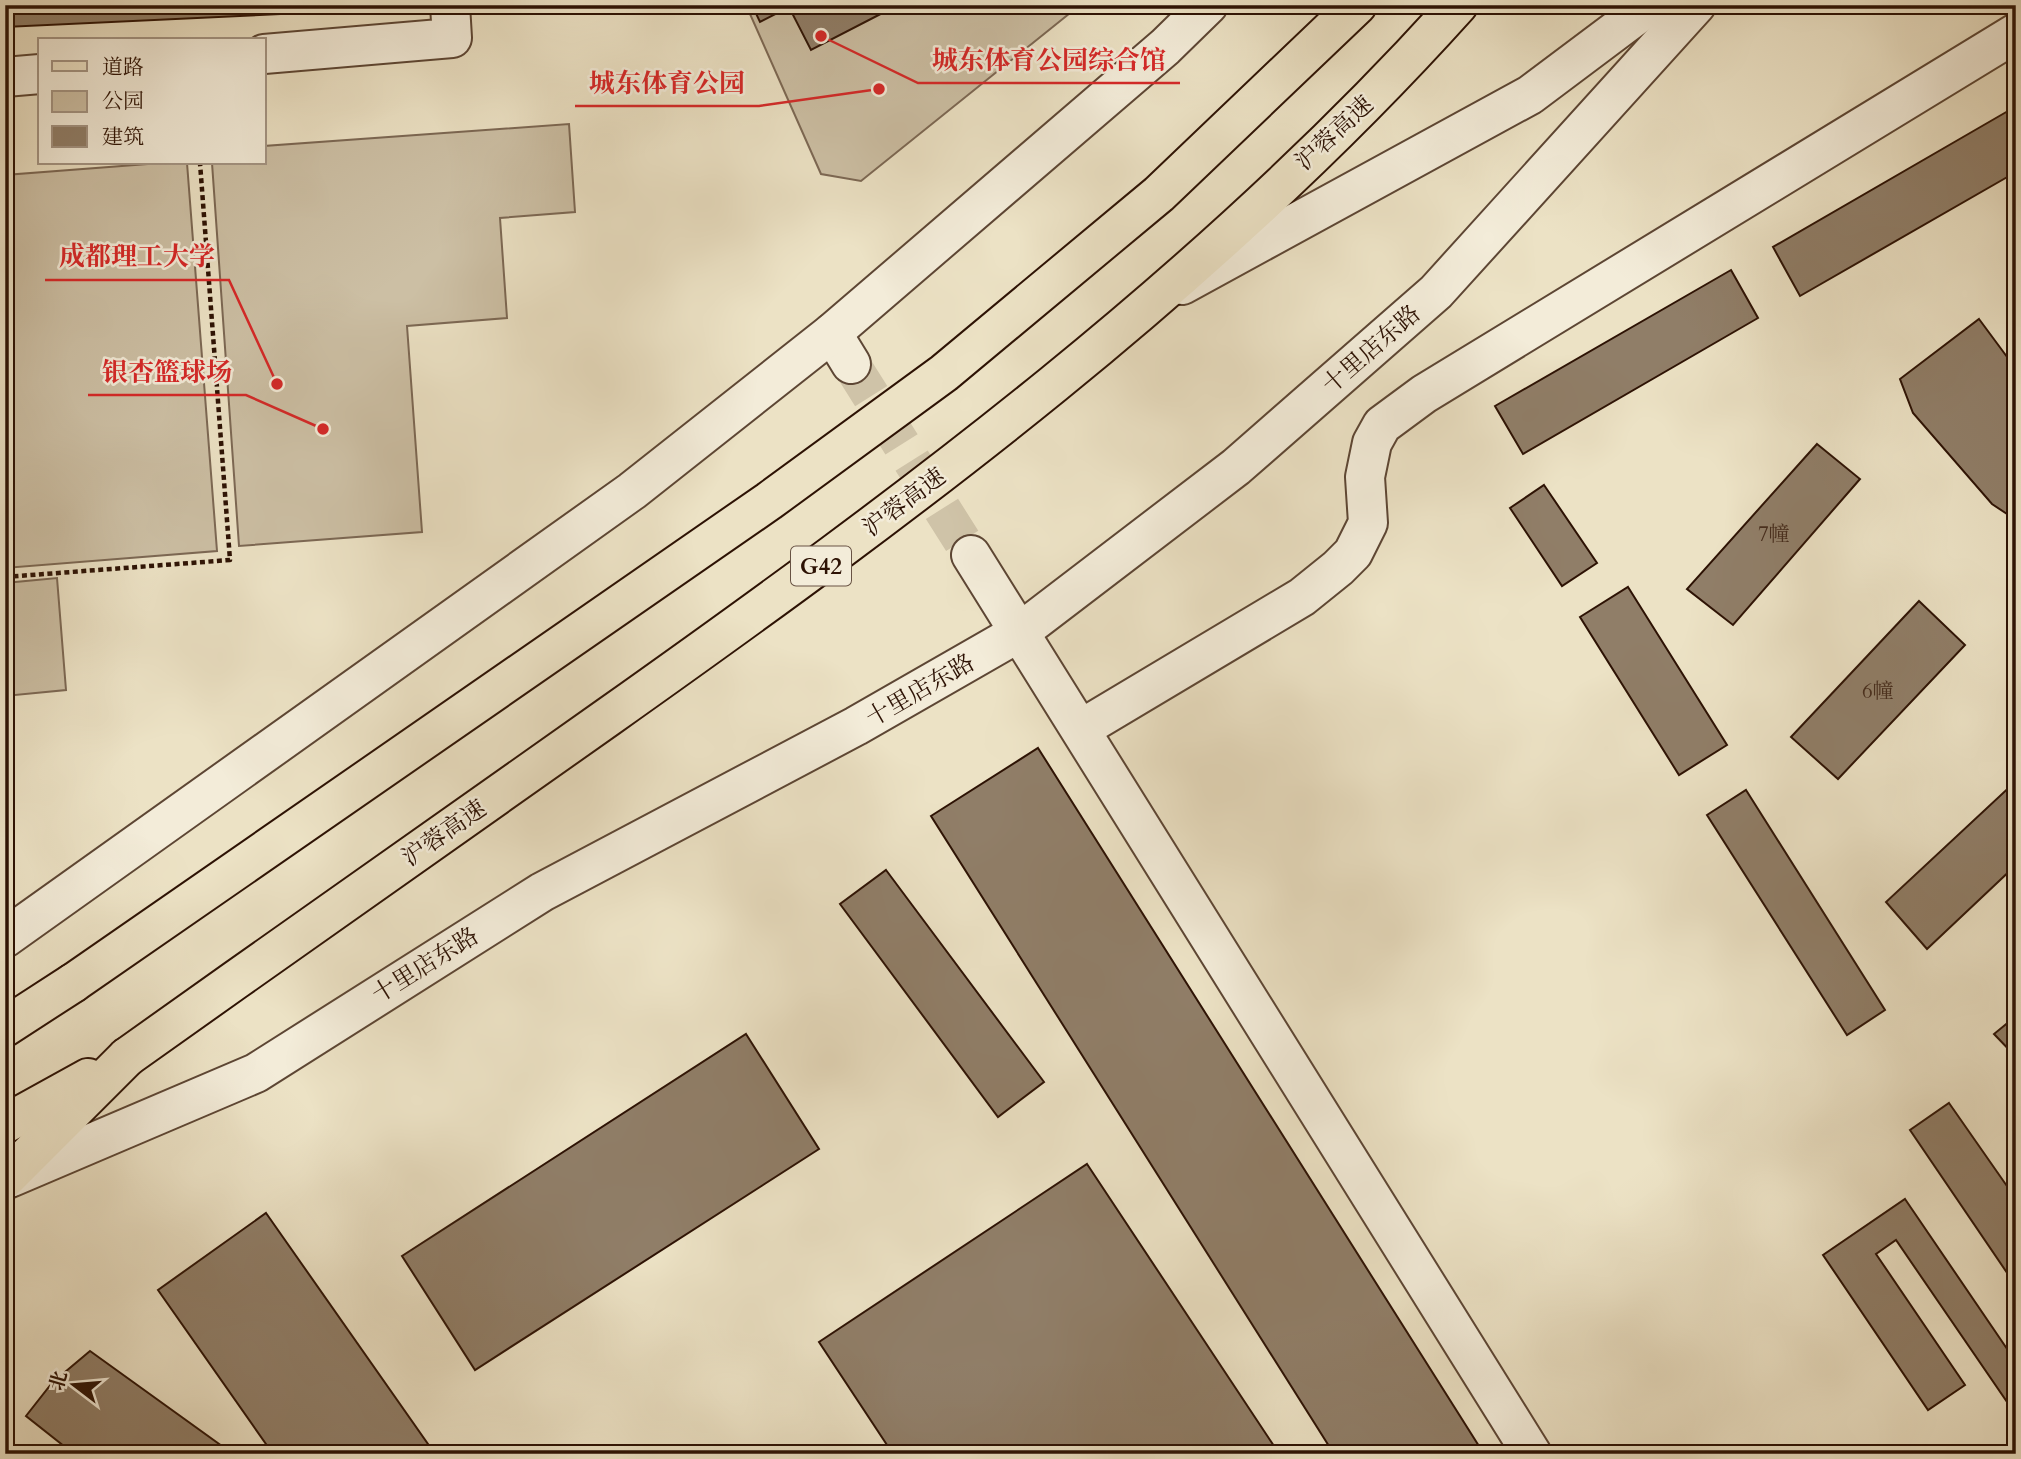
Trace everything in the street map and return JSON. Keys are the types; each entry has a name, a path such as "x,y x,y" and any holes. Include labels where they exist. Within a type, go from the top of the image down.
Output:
{"main road":[{"path":"5,1027 73,983 769,501 944,373 1159,194 1357,5"},
{"name":"沪蓉高速","path":"127,1057 811,573 988,438 1159,298 1391,80 1458,5"},
{"path":"5,1001 73,983"},
{"path":"5,1124 127,1057"},
{"path":"5,1179 127,1057"}],"street":[{"path":"266,54 452,38 450,5"},
{"path":"5,938 632,491 841,349 1208,5"},
{"path":"1302,59 1345,5"},
{"path":"1159,298 1530,95 1650,5"},
{"name":"十里店东路","path":"5,1179 256,1073 542,892 856,726 1020,632 1236,467 1436,292 1696,5"},
{"path":"1081,729 1302,597 1353,553 1368,523 1365,477 1372,443 1382,425 1392,417 1436,386 2016,33"},
{"path":"5,77 38,74"},
{"path":"971,555 1532,1454"}],"path":[{"path":"5,577 230,560 200,164"}],"green space":[{"path":"746,5 1080,5 861,181 821,174"},
{"path":"569,124 575,212 500,218 507,318 407,326 422,532 239,546 212,164 266,164 266,146"},
{"path":"148,164 187,164 217,551 5,568 5,175"},
{"path":"57,578 66,690 5,696 5,583"}],"building":[{"path":"5,5 408,5 408,8 5,27"},
{"path":"752,5 898,5 811,50 789,7 760,22"},
{"path":"2008,111 2016,125 2016,172 1800,296 1773,247"},
{"path":"1731,270 1758,318 1523,454 1495,406"},
{"path":"1979,319 2016,369 2016,520 1992,504 1913,413 1900,379"},
{"path":"1817,444 1860,479 1733,625 1687,589"},
{"path":"1544,485 1597,563 1562,586 1510,508"},
{"path":"1628,587 1727,745 1679,775 1580,617"},
{"path":"1919,601 1965,645 1838,779 1791,737"},
{"path":"1038,748 1484,1454 1334,1454 931,816"},
{"path":"2016,781 2016,865 1927,949 1886,902"},
{"path":"1746,790 1885,1010 1847,1035 1707,815"},
{"path":"886,870 1044,1082 998,1117 840,904"},
{"path":"2016,1016 2016,1057 1994,1034"},
{"path":"746,1034 819,1149 475,1370 402,1256"},
{"path":"1949,1103 2016,1199 2016,1286 1910,1130"},
{"path":"1087,1164 1274,1446 1263,1454 893,1454 819,1342"},
{"path":"1905,1199 2016,1362 2016,1415 1896,1240 1876,1254 1965,1385 1928,1410 1823,1255"},
{"path":"266,1213 435,1454 273,1454 158,1290"},
{"path":"90,1351 233,1454 74,1454 26,1416 52,1383"}],"tunnel":[{"path":"851,364 971,555"}],"place":[{"name":"城东体育公园综合馆","path":"821,36"},
{"name":"城东体育公园","path":"879,89"},
{"name":"成都理工大学","path":"277,384"},
{"name":"银杏篮球场","path":"323,429"}]}
